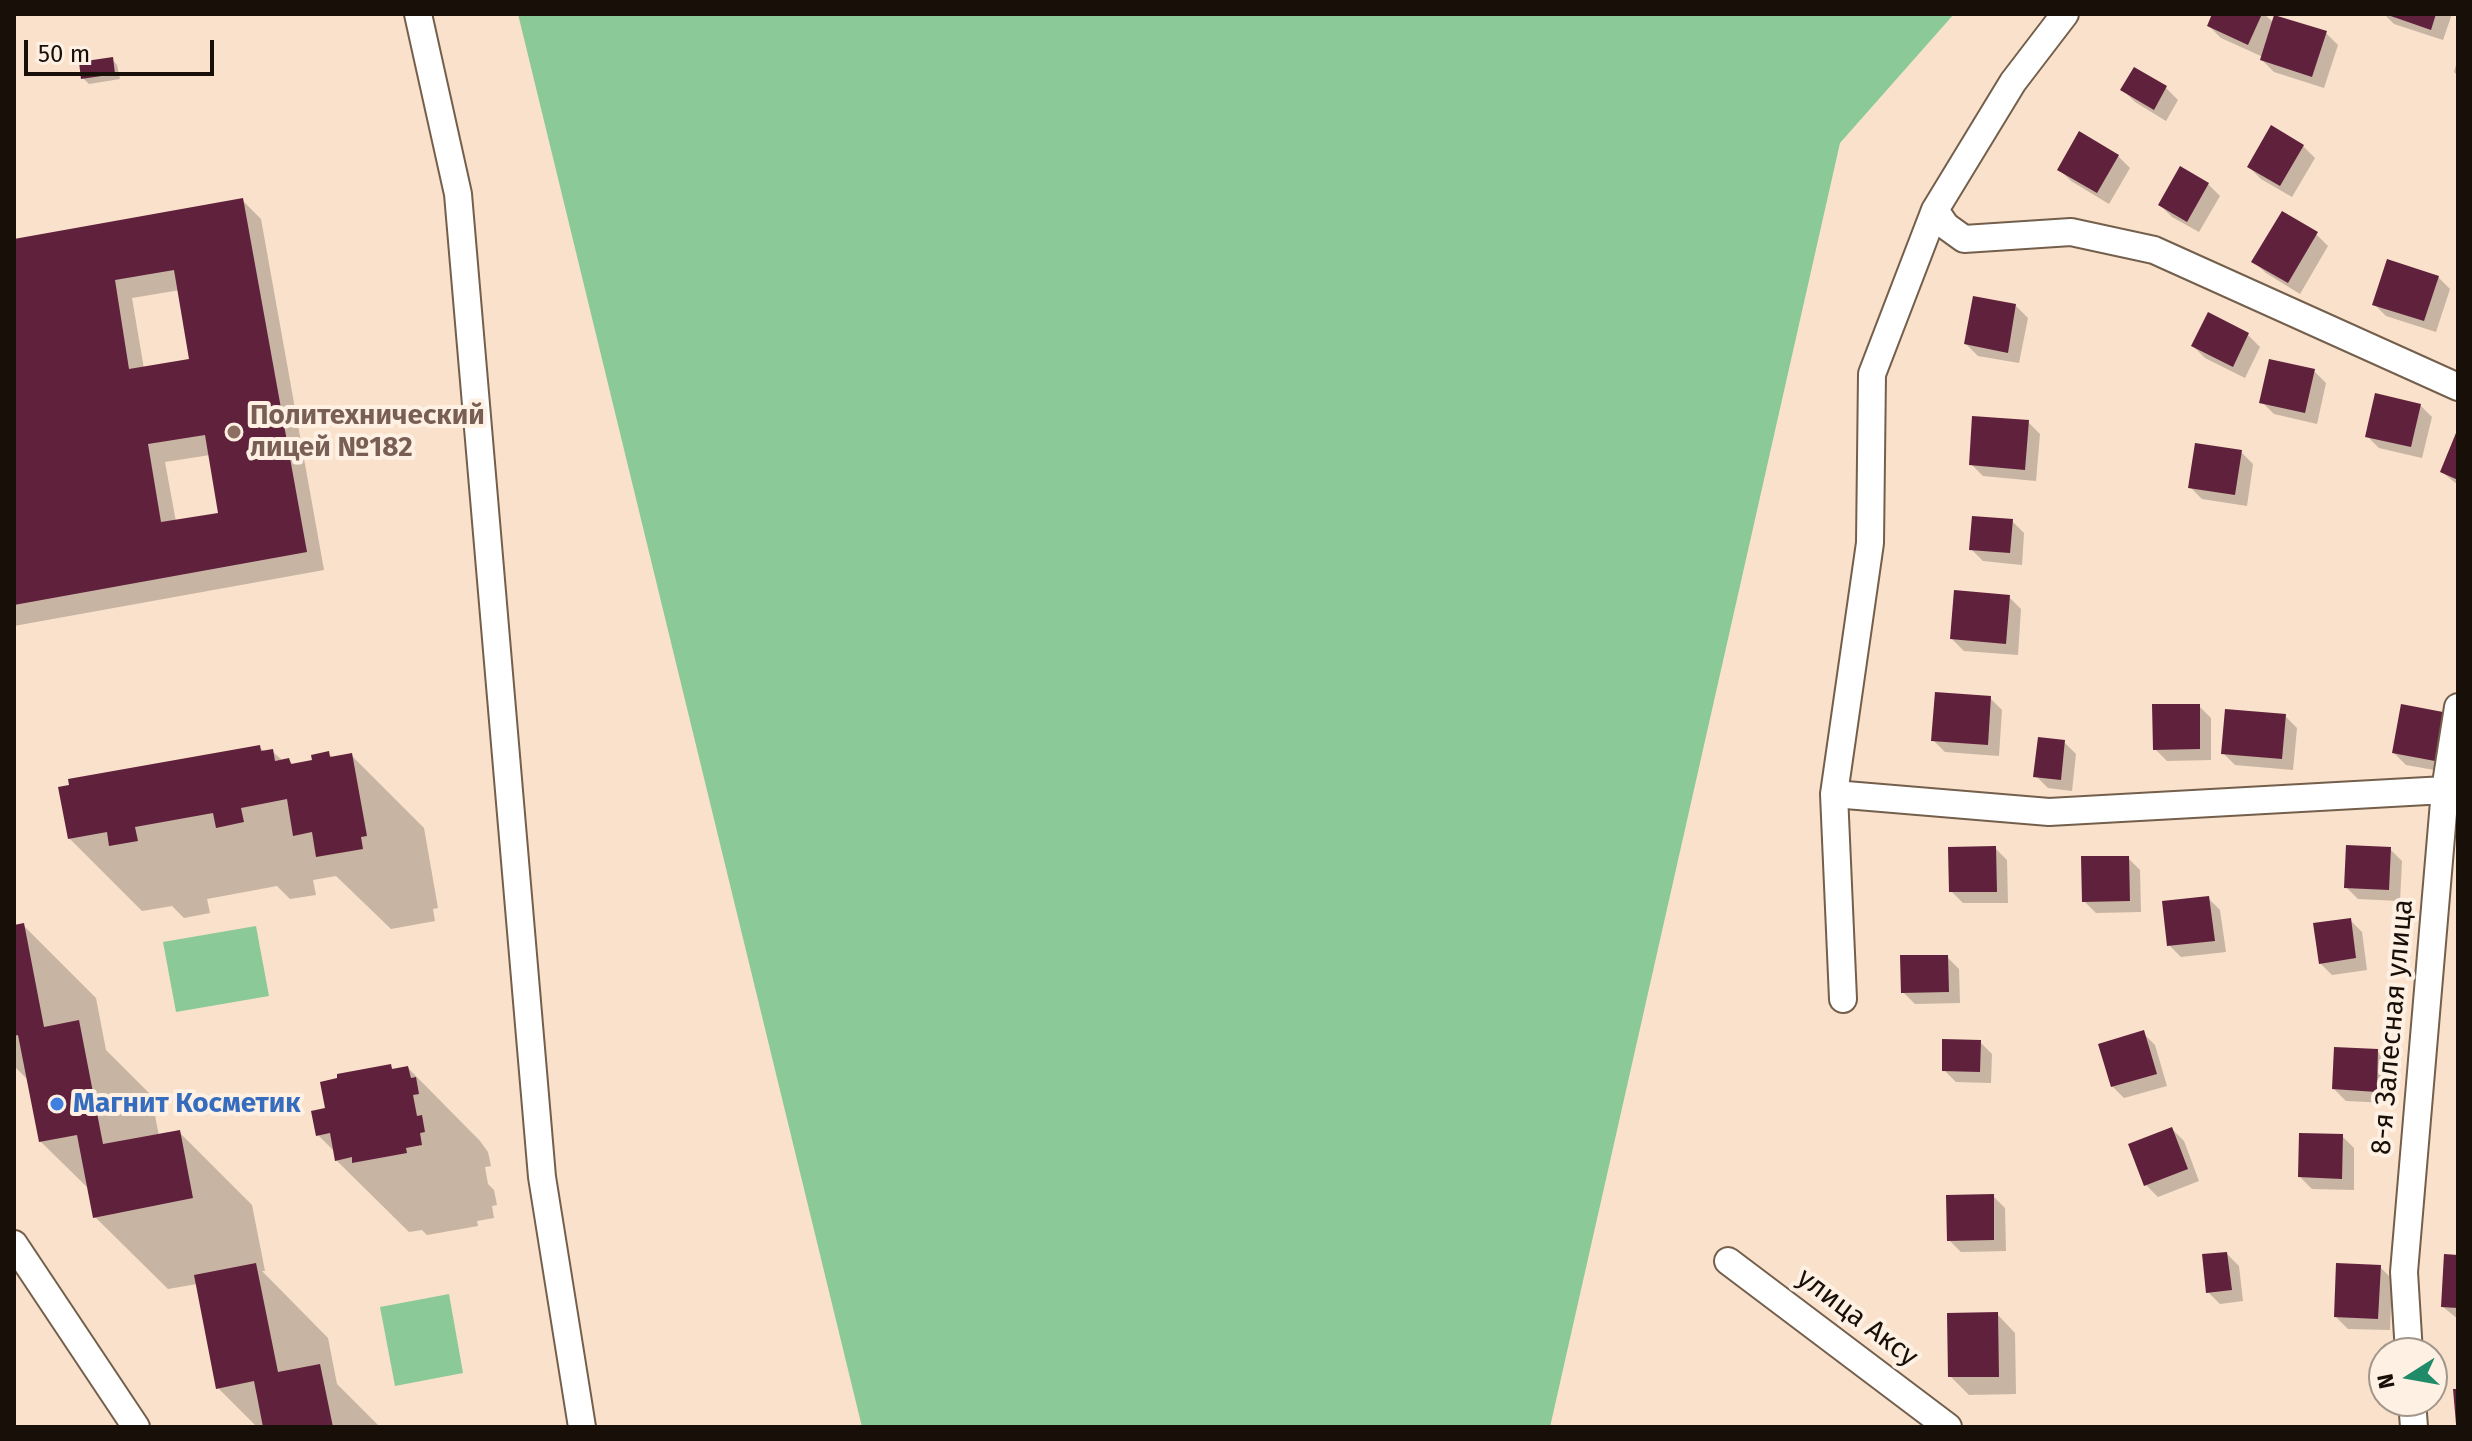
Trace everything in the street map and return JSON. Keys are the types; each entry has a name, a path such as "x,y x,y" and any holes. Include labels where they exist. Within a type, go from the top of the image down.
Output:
{"street":[{"path":"418,14 458,194 542,1177 582,1427"},
{"path":"1843,999 1834,794 1870,543 1872,374 1935,210 2013,82 2065,14"},
{"path":"1935,210 1946,226 1964,239 2071,232 2154,250 2458,387"},
{"name":"8-я Залесная улица","path":"2408,1337 2404,1272 2445,790 2458,707"},
{"path":"1834,794 2049,812 2445,790"},
{"path":"14,1244 136,1427"},
{"name":"улица Аксу","path":"1728,1261 1948,1427"}],"green space":[{"path":"518,14 1954,14 1840,143 1550,1427 862,1427"},
{"path":"256,926 269,996 176,1012 163,942"},
{"path":"449,1294 463,1373 395,1386 380,1307"}],"building":[{"path":"2212,14 2262,14 2248,45 2207,26"},
{"path":"2385,14 2436,14 2431,30"},
{"path":"2274,15 2327,31 2312,77 2260,60"},
{"path":"113,57 115,74 81,79 79,62"},
{"path":"2134,67 2167,86 2154,110 2120,90"},
{"path":"2271,125 2304,145 2280,186 2247,167"},
{"path":"2079,131 2119,155 2097,193 2057,170"},
{"path":"2180,166 2209,183 2187,222 2158,205"},
{"path":"243,198 307,552 14,605 14,239","holes":["174,270 189,359 129,369 115,280","205,435 218,513 161,522 148,444"]},
{"path":"2282,211 2318,232 2288,283 2251,262"},
{"path":"2387,259 2439,276 2424,321 2372,305"},
{"path":"1973,296 2016,304 2008,353 1964,344"},
{"path":"2208,312 2249,333 2233,367 2191,346"},
{"path":"2269,359 2315,369 2305,413 2259,403"},
{"path":"2375,393 2421,404 2411,447 2365,437"},
{"path":"1972,416 2029,420 2025,470 1969,465"},
{"path":"2458,428 2458,480 2440,472"},
{"path":"2195,443 2242,450 2235,495 2188,488"},
{"path":"1972,516 2013,519 2010,553 1969,550"},
{"path":"1954,590 2010,595 2006,644 1950,639"},
{"path":"1935,692 1991,696 1988,745 1931,741"},
{"path":"2152,704 2200,704 2200,749 2153,750"},
{"path":"2401,704 2443,712 2435,761 2392,753"},
{"path":"2225,709 2286,714 2282,759 2221,754"},
{"path":"2038,737 2065,740 2061,780 2033,777"},
{"path":"260,745 261,751 273,749 275,761 289,758 291,764 312,760 311,755 329,751 330,757 352,753 367,836 361,837 363,849 316,857 312,832 293,836 287,799 241,808 244,822 216,828 213,813 135,827 138,841 109,846 107,832 68,839 58,787 69,785 68,779"},
{"path":"2346,845 2391,847 2389,890 2344,888"},
{"path":"1996,846 1997,892 1949,892 1948,847"},
{"path":"2081,856 2129,856 2130,901 2082,902"},
{"path":"2209,896 2215,941 2167,946 2162,901"},
{"path":"2351,918 2356,958 2319,964 2313,923"},
{"path":"24,923 44,1027 79,1020 103,1144 180,1130 193,1198 93,1218 77,1135 39,1142 18,1035 14,1036 14,925"},
{"path":"1900,955 1948,955 1949,992 1901,993"},
{"path":"2144,1030 2157,1074 2111,1087 2098,1044"},
{"path":"1942,1039 1981,1040 1980,1072 1942,1071"},
{"path":"2334,1047 2378,1049 2377,1092 2332,1089"},
{"path":"391,1064 392,1069 408,1066 411,1078 416,1077 419,1094 413,1095 417,1116 422,1115 425,1132 420,1133 422,1145 406,1148 407,1153 352,1163 352,1157 335,1161 330,1133 316,1136 311,1111 325,1108 320,1082 337,1078 337,1074"},
{"path":"2172,1127 2188,1169 2144,1186 2128,1144"},
{"path":"2299,1133 2343,1134 2342,1179 2298,1177"},
{"path":"1994,1194 1994,1240 1947,1241 1946,1195"},
{"path":"2227,1252 2232,1290 2206,1293 2202,1254"},
{"path":"2444,1254 2458,1255 2458,1308 2441,1307"},
{"path":"256,1263 278,1372 320,1364 333,1427 263,1427 254,1381 216,1389 194,1275"},
{"path":"2336,1263 2381,1265 2378,1319 2334,1317"},
{"path":"1998,1312 1999,1377 1948,1377 1947,1313"},
{"path":"2453,1389 2458,1389 2458,1424 2456,1424"}],"place":[{"name":"Политехнический лицей №182","path":"234,432"},
{"name":"Магнит Косметик","path":"57,1104"}]}
